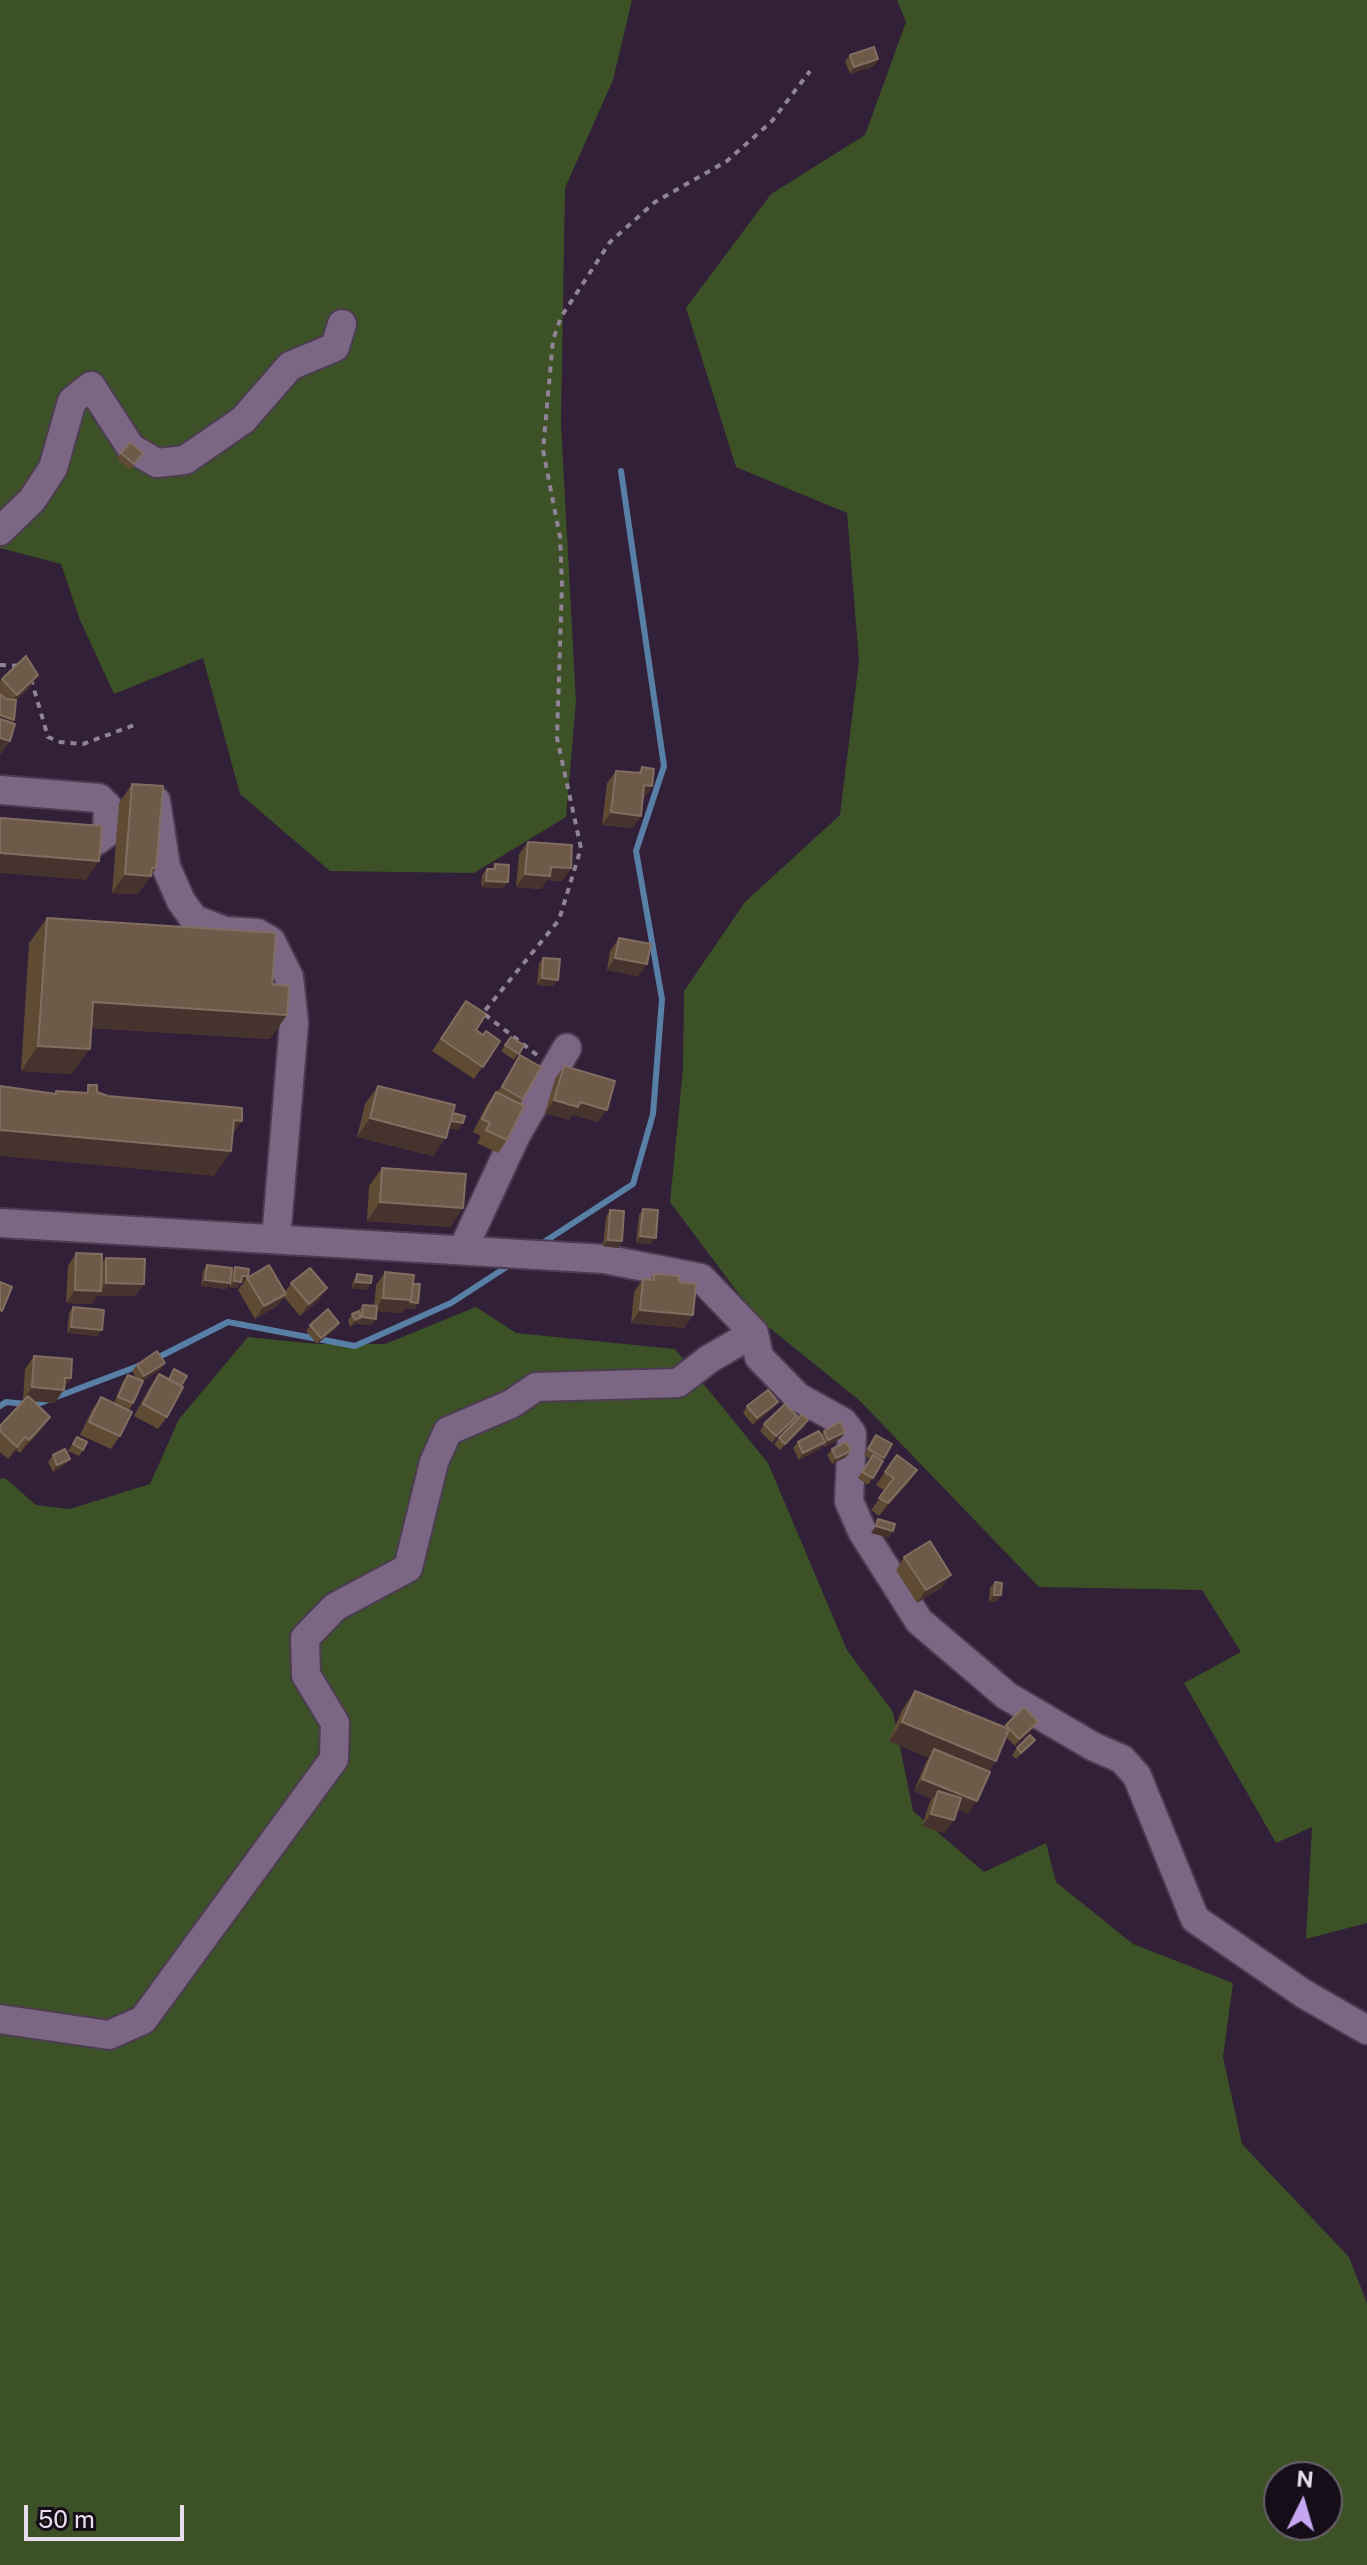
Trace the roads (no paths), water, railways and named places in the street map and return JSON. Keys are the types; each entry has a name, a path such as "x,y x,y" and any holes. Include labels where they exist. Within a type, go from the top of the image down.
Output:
{"street":[{"path":"0,531 32,500 53,468 72,401 91,386 131,448 157,463 185,460 243,420 290,366 335,347 342,324"},
{"path":"0,790 99,798 108,807 107,833 96,841 0,833"},
{"path":"155,794 160,844 181,901 194,919 225,931 257,933 271,941 289,977 294,1023 276,1239"},
{"path":"463,1249 516,1135 560,1058"},
{"path":"0,1223 604,1259 701,1278 754,1333 759,1357 798,1397 843,1422 852,1434 849,1501 862,1531 919,1621 1007,1696 1094,1747 1122,1759 1137,1776 1195,1919 1304,1994 1359,2022 1367,2030"},
{"path":"0,2019 109,2035 143,2020 334,1759 335,1723 306,1675 305,1638 335,1607 408,1568 434,1462 448,1431 511,1404 536,1387 640,1381 678,1383 709,1359 754,1333"}],"waterway":[{"path":"541,1244 633,1184 653,1114 662,999 636,851 664,766 621,471"},
{"path":"155,1359 228,1322 355,1346 451,1303 511,1264"},
{"path":"0,1406 6,1402 35,1405 141,1365"}]}
